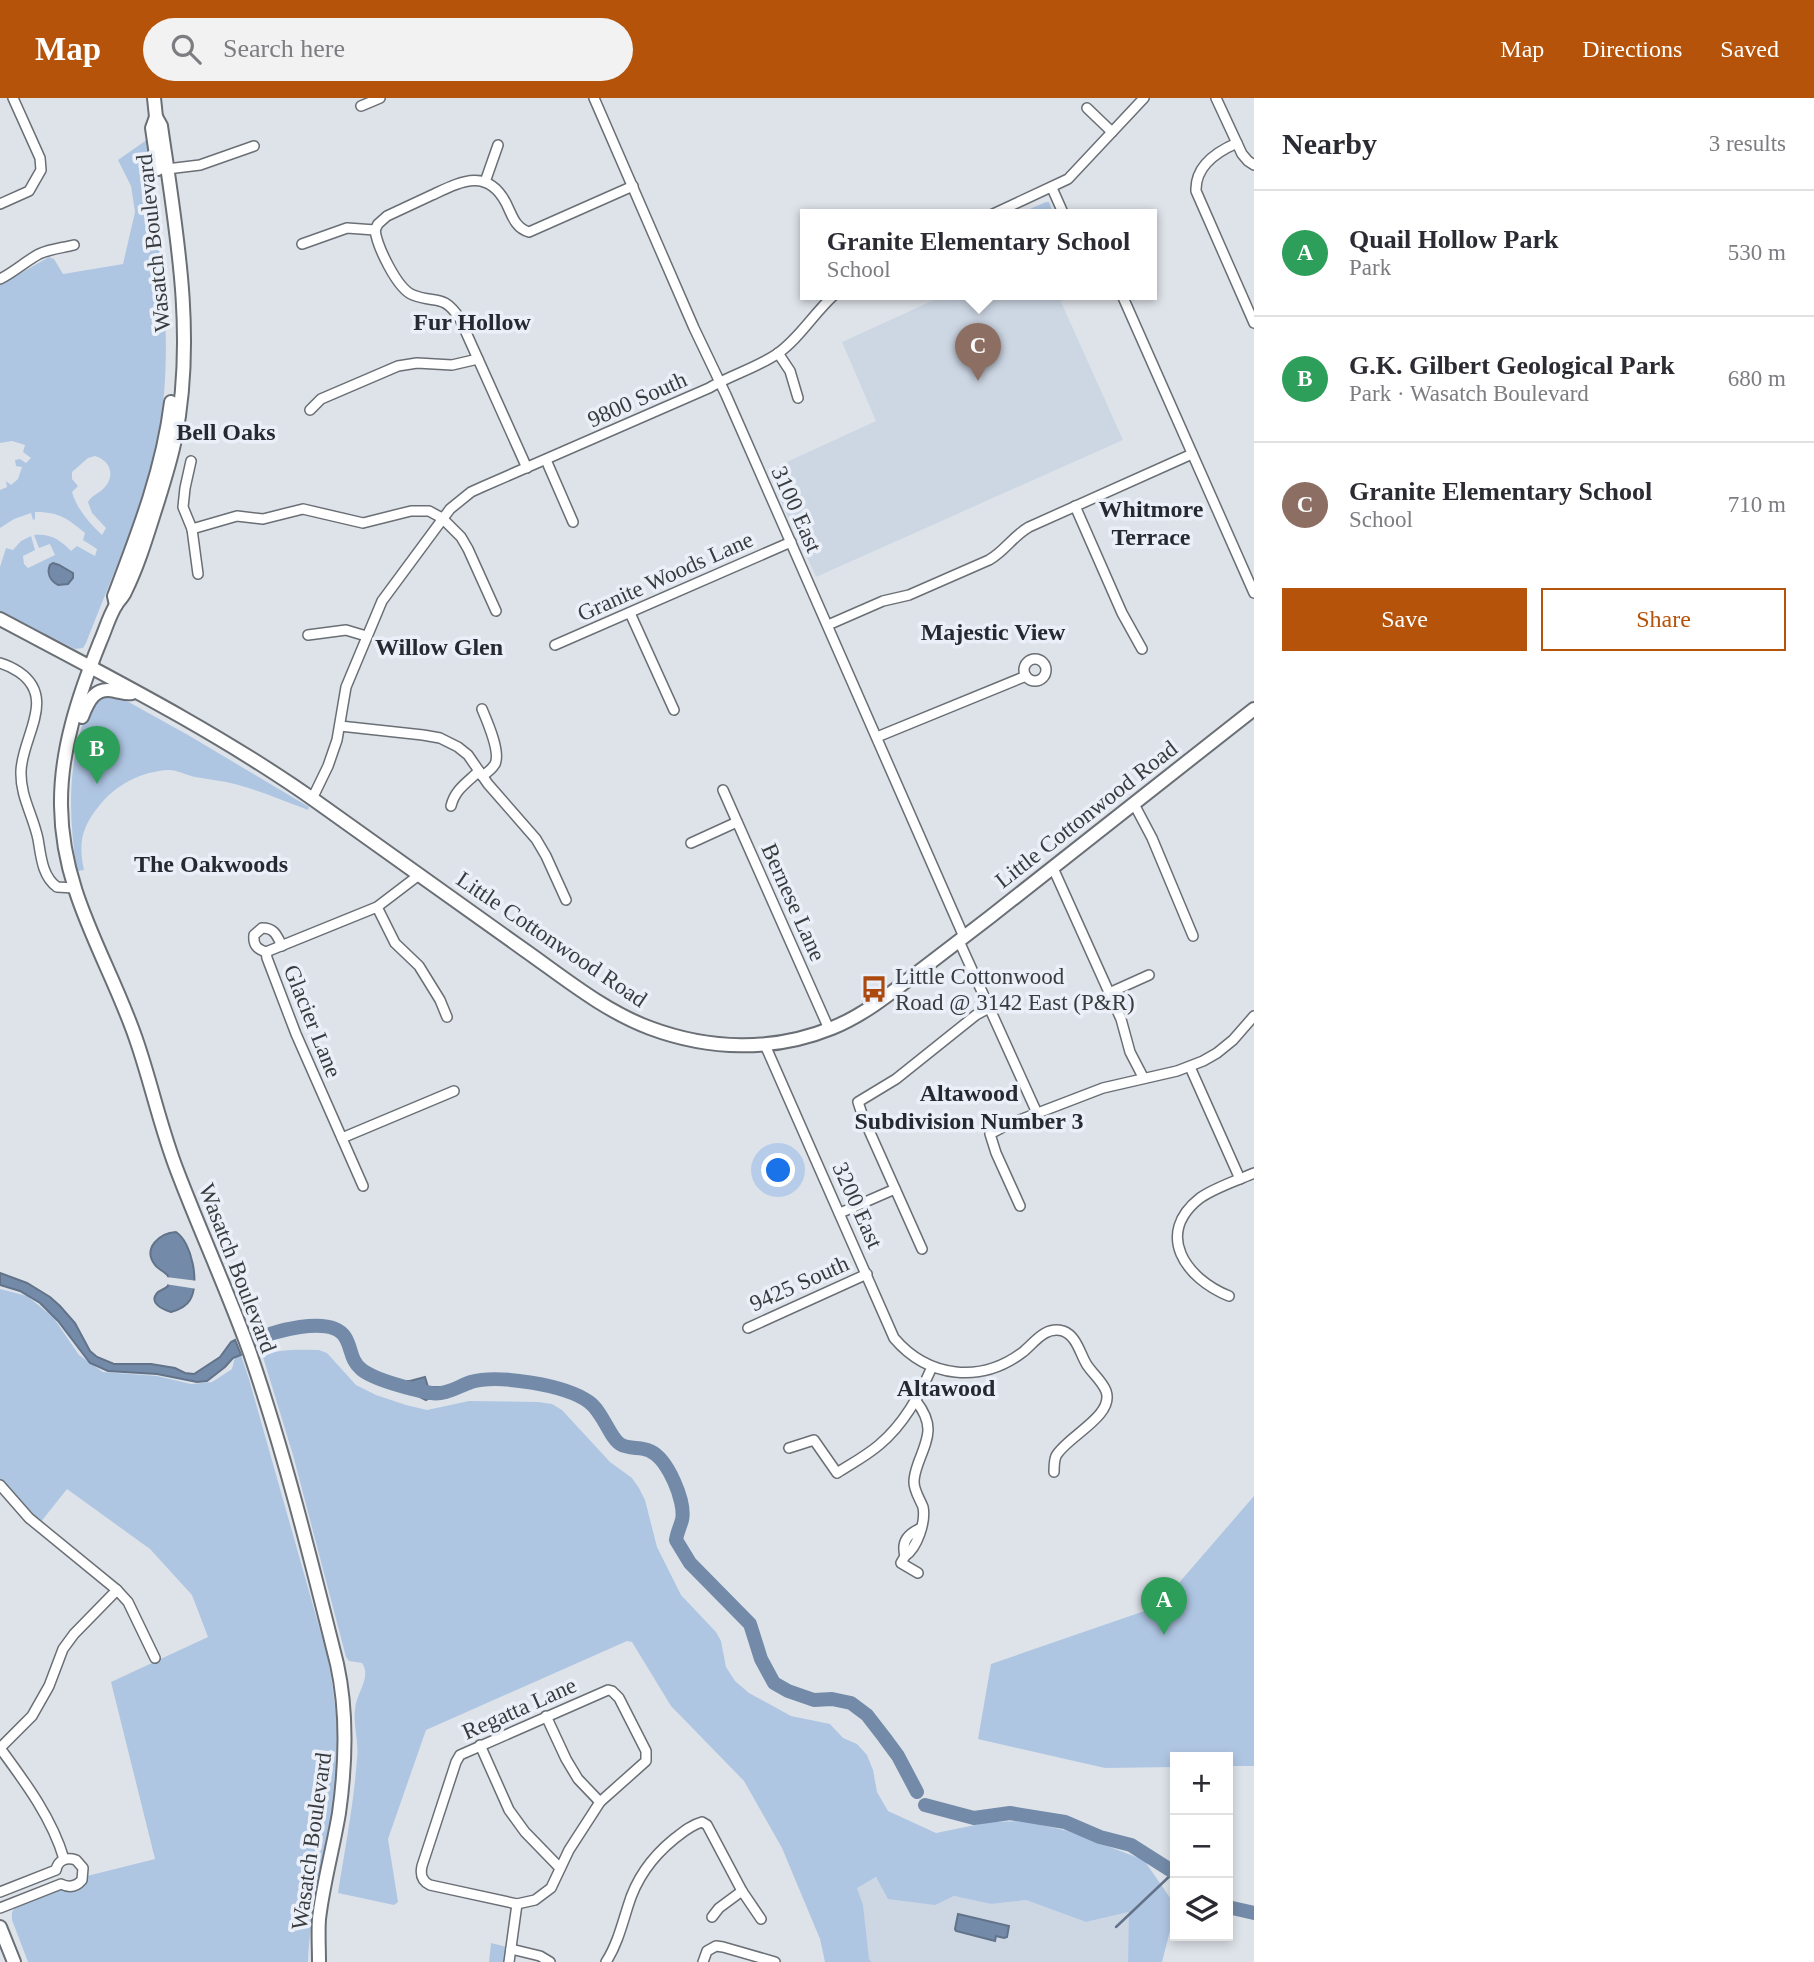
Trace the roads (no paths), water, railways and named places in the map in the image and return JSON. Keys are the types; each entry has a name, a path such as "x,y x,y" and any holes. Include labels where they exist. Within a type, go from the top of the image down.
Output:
{"main road":[{"name":"Wasatch Boulevard","path":"154,98 156,117 161,126 182,292 184,344 176,437 159,499 123,597 116,605 90,667 72,723 65,754 61,807 63,840 83,916 130,1020 171,1154 250,1354 286,1471 337,1664 345,1721 344,1766 319,1920 319,1962"},
{"name":"Wasatch Boulevard","path":"116,605 114,596 147,508 162,452 173,386 175,303 152,128 156,117"},
{"name":"Little Cottonwood Road","path":"0,619 136,692 247,757 312,799 617,1012 675,1037 729,1046 765,1045 829,1030 872,1007 1254,709"},
{"path":"72,723 81,720 86,705 97,692 136,692"},
{"path":"0,1927 14,1962"}],"street":[{"path":"0,205 29,191 41,170 40,158 13,98"},
{"path":"361,106 380,98"},
{"name":"3100 East","path":"594,98 877,737 989,1008 1037,1113"},
{"path":"1005,209 1052,188 1074,174 1144,98"},
{"path":"1216,98 1237,143 1248,161 1254,165"},
{"path":"1087,108 1112,132"},
{"path":"1237,143 1217,152 1203,167 1197,176 1196,191 1254,323"},
{"path":"485,182 498,145"},
{"path":"167,169 200,165 254,146"},
{"path":"527,468 454,310 438,299 415,296 400,286 375,230 387,216 458,183 476,180 485,182 499,192 516,224 521,230 528,232 633,186"},
{"path":"1052,188 1061,209"},
{"path":"302,244 347,228 375,230"},
{"path":"0,279 36,256 74,245"},
{"name":"9800 South","path":"312,799 328,766 340,726 346,687 382,601 450,509 471,492 720,382 778,353 829,300"},
{"path":"1124,300 1254,593"},
{"path":"778,353 790,371 798,398"},
{"path":"310,410 321,399 398,366 416,363 452,365 478,359"},
{"path":"828,625 883,601 909,595 989,560 1023,530 1192,454"},
{"path":"545,460 573,522"},
{"path":"191,461 183,507 192,529 198,574"},
{"path":"1075,506 1122,613 1142,649"},
{"path":"192,529 237,516 262,519 303,509 363,523 421,510 429,511 442,518 461,537 496,611"},
{"name":"Granite Woods Lane","path":"555,645 790,542"},
{"path":"630,612 674,710"},
{"path":"308,635 346,630 366,636"},
{"path":"0,663 25,676 37,697 37,707 23,754 23,798 35,828 48,878 57,887 74,888"},
{"path":"877,737 1026,676"},
{"path":"451,806 458,790 495,764 497,757 491,730 482,709"},
{"path":"340,726 440,738 458,747 468,755 536,839 566,900"},
{"name":"Bernese Lane","path":"723,790 829,1030"},
{"path":"1134,803 1152,838 1193,936"},
{"path":"691,843 737,822"},
{"path":"1053,868 1124,1027 1130,1052 1143,1077"},
{"name":"Glacier Lane","path":"363,1186 296,1034 266,952 377,907 419,876"},
{"path":"377,907 395,943 419,967 440,1000 447,1017"},
{"path":"266,952 256,947 254,942 254,935 262,928 275,932 282,946"},
{"path":"1109,993 1149,975"},
{"path":"922,1249 858,1102 896,1079 976,1015 989,1008"},
{"path":"1020,1206 990,1134 1103,1087 1190,1067 1225,1047 1254,1016"},
{"name":"3200 East","path":"765,1045 894,1338 913,1357 932,1367"},
{"path":"1190,1067 1240,1179"},
{"path":"342,1138 454,1091"},
{"path":"1228,1296 1212,1290 1184,1261 1177,1239 1178,1228 1183,1217 1201,1198 1254,1173"},
{"path":"840,1213 895,1189"},
{"name":"9425 South","path":"748,1328 867,1274"},
{"path":"789,1448 814,1440 837,1473 882,1442 907,1415 932,1367 963,1372 990,1370 1023,1352 1040,1336 1053,1330 1068,1334 1074,1340 1087,1365 1106,1390 1107,1396 1106,1403 1097,1416 1061,1449 1056,1457 1054,1472"},
{"path":"916,1401 926,1416 929,1433 914,1482 924,1512 914,1546 901,1563 918,1573"},
{"path":"0,1485 29,1518 128,1602 155,1658"},
{"path":"64,1859 35,1798 0,1748 32,1716 49,1686 63,1649 74,1634 117,1590"},
{"name":"Regatta Lane","path":"517,1904 430,1885 425,1883 421,1873 460,1755 602,1691 612,1692 619,1698 647,1756 643,1765 600,1802"},
{"path":"509,1962 517,1904 527,1903 544,1895 551,1888 577,1836 600,1802 578,1779 546,1716"},
{"path":"480,1745 509,1810 525,1832 560,1868"},
{"path":"606,1962 643,1874 667,1844 702,1822 707,1825 742,1891 761,1919"},
{"path":"0,1892 55,1870 64,1859 73,1858 82,1866 83,1877 78,1884 69,1887 61,1884 0,1908"},
{"path":"712,1917 719,1908 742,1891"},
{"path":"703,1962 710,1948 723,1947 775,1962"},
{"path":"511,1948 540,1956 550,1962"}],"waterway":[{"path":"251,1341 300,1327 327,1327 338,1330 345,1337 355,1362 361,1369 375,1377 405,1387 436,1394 471,1382 514,1380 549,1386 589,1402 616,1441 624,1446 650,1451 669,1472 683,1512 676,1540 690,1563 750,1624 761,1659 774,1683 814,1700 832,1699 851,1703 867,1715 898,1756 917,1792"},
{"path":"925,1805 974,1818 1010,1813 1065,1822 1100,1837 1131,1845 1170,1870"},
{"path":"1116,1927 1170,1876"},
{"path":"1233,1908 1254,1913"}],"place":[{"name":"Granite Elementary School","path":"978,381"},
{"name":"G.K. Gilbert Geological Park","path":"97,784"},
{"name":"Little Cottonwood Road @ 3142 East (P&R)","path":"874,989"},
{"name":"Quail Hollow Park","path":"1164,1635"}],"district":[{"name":"Fur Hollow","path":"472,322"},
{"name":"Bell Oaks","path":"226,432"},
{"name":"Whitmore Terrace","path":"1151,523"},
{"name":"Majestic View","path":"993,632"},
{"name":"Willow Glen","path":"439,647"},
{"name":"The Oakwoods","path":"211,864"},
{"name":"Altawood Subdivision Number 3","path":"969,1107"},
{"name":"Altawood","path":"946,1388"}]}
